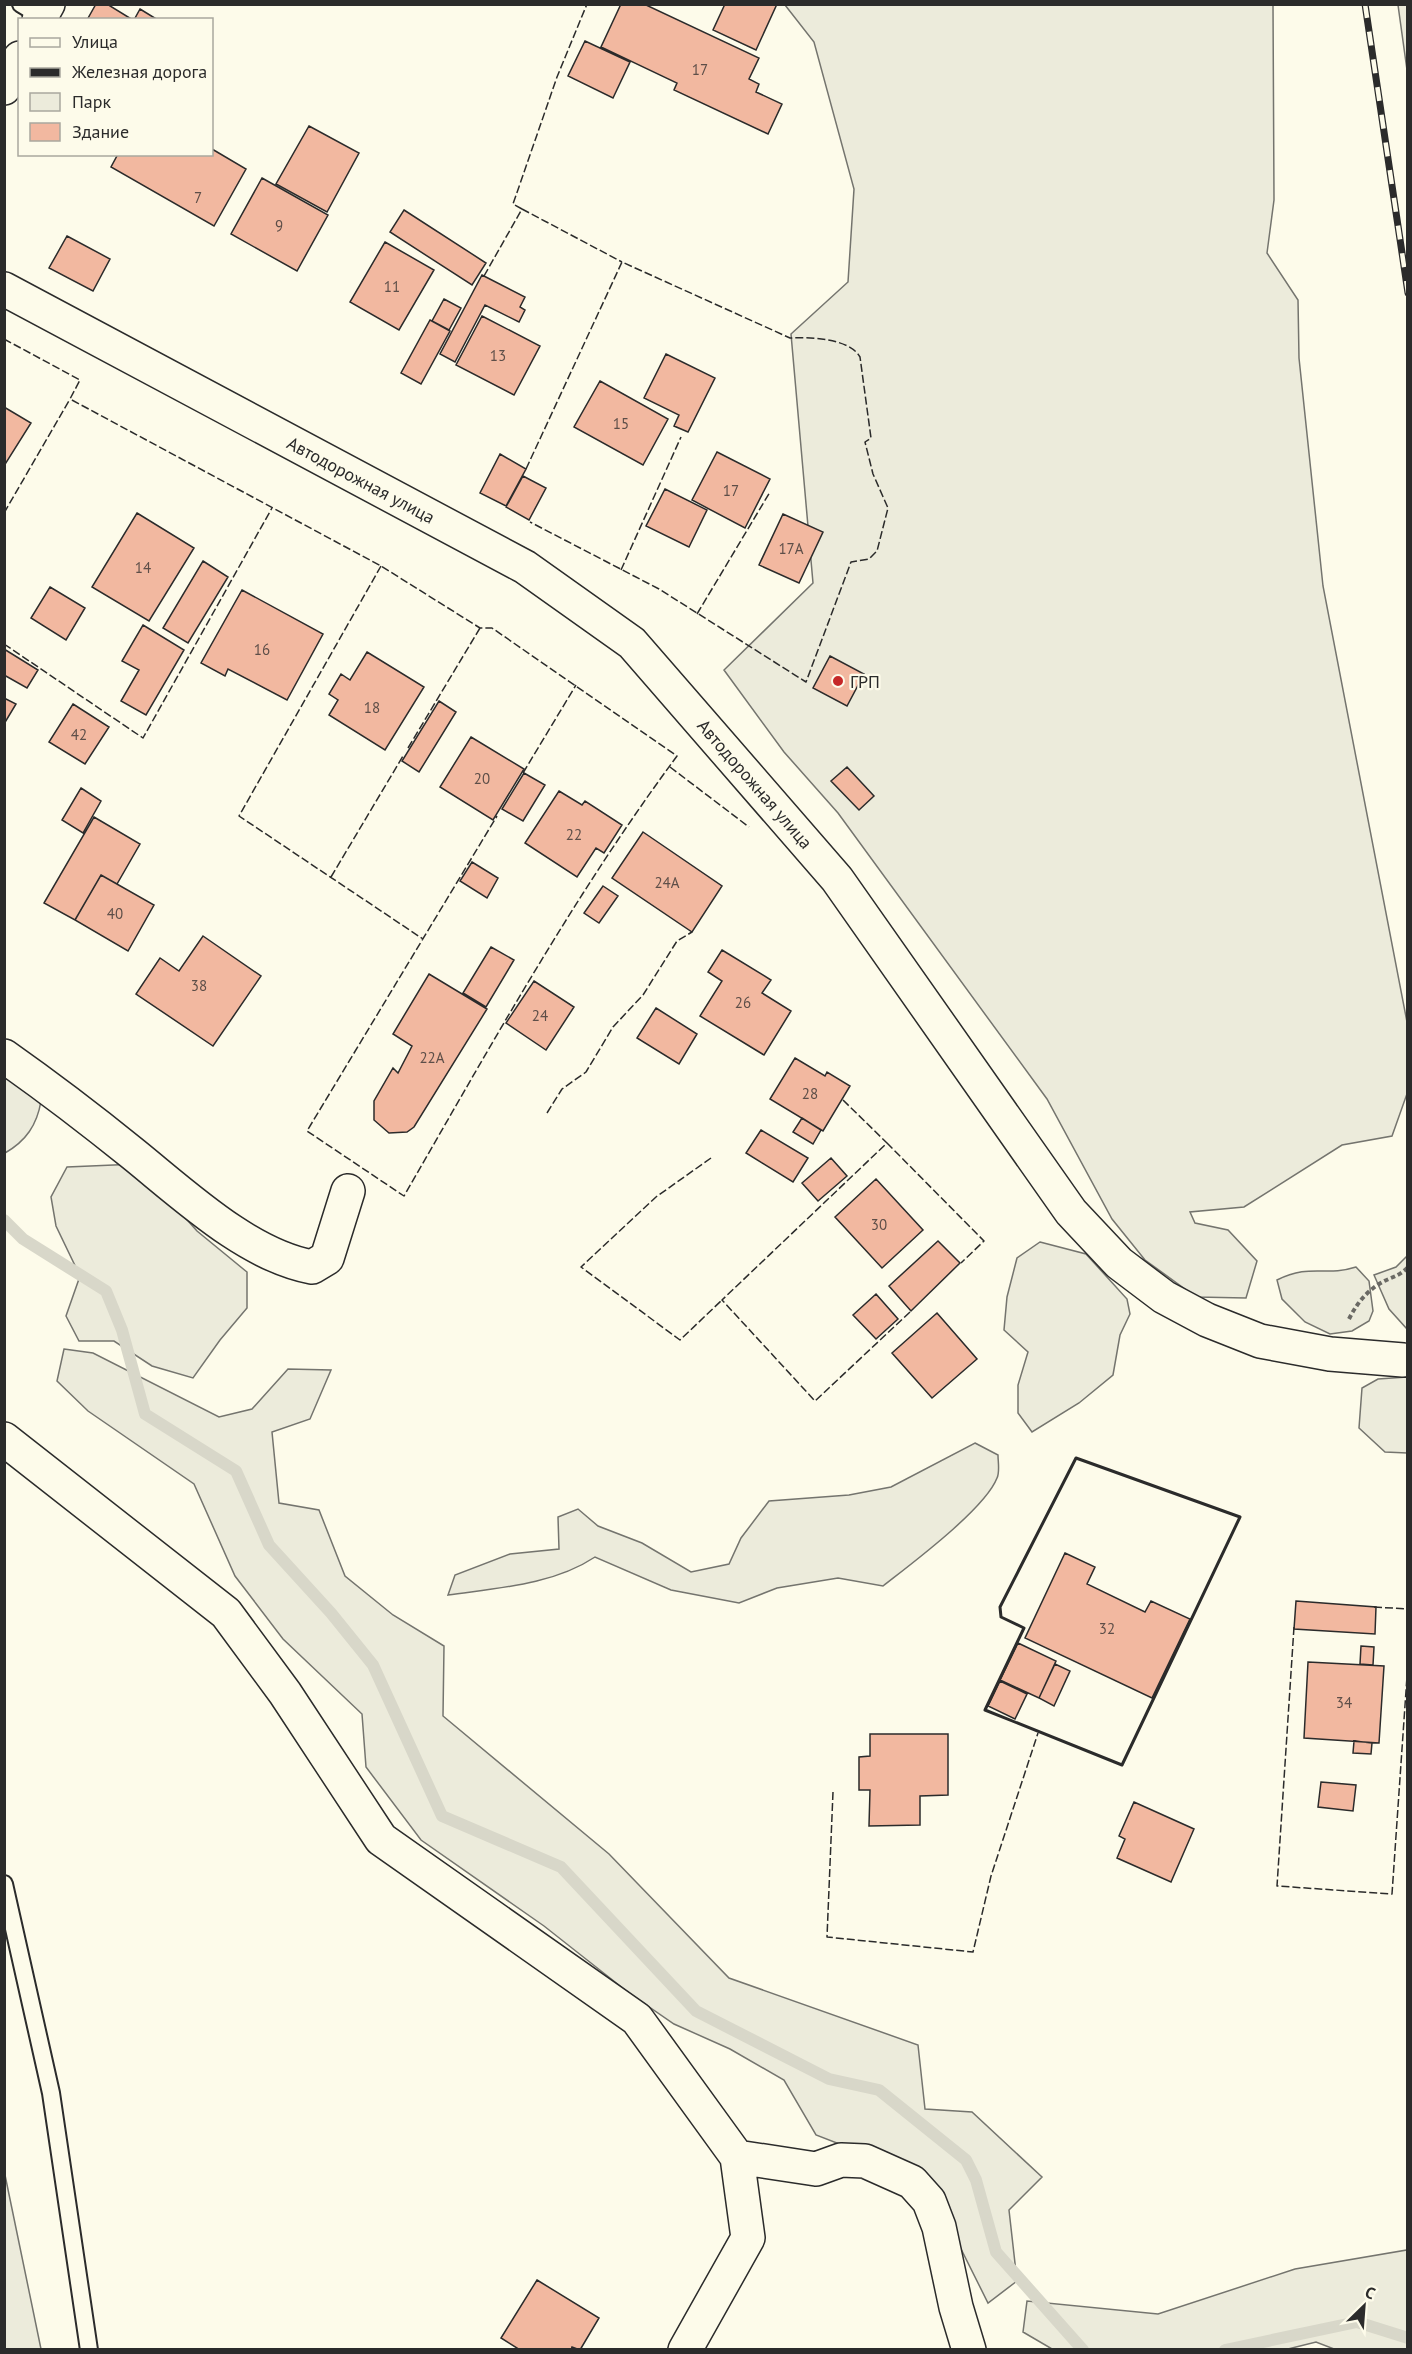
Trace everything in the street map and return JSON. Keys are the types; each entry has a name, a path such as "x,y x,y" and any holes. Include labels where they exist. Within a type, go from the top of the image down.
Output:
{"street":[{"path":"4,88 18,62"},
{"name":"Автодорожная улица","path":"4,289 525,567 632,643 837,879 1071,1212 1119,1263 1164,1297 1207,1320 1260,1341 1330,1354 1403,1360"},
{"path":"4,1056 62,1096 241,1237 292,1263 312,1267 327,1258 348,1191"},
{"path":"4,1439 226,1613 285,1693 381,1839 637,2019 737,2157 748,2238 685,2349"},
{"path":"737,2157 816,2169 841,2160 865,2161 912,2182 929,2201 939,2227 956,2307 969,2349"}],"lane":[{"path":"4,1884 51,2093 89,2349"}],"path":[{"path":"1330,1354 1358,1301 1380,1284 1401,1275 1407,1267"}],"green space":[{"path":"785,5 1273,5 1274,200 1267,253 1298,300 1299,358 1323,586 1407,1022 1408,1091 1392,1136 1342,1145 1244,1207 1190,1212 1195,1223 1228,1230 1257,1261 1246,1298 1196,1297 1145,1260 1112,1219 1047,1099 838,813 784,752 724,670 813,583 791,334 848,282 854,189 814,42"},
{"path":"1398,5 1407,5 1407,70"},
{"path":"5,1079 10,1079 41,1101 37,1118 25,1138 5,1153"},
{"path":"137,1164 197,1231 247,1272 247,1308 220,1340 193,1378 152,1366 114,1341 79,1341 66,1316 80,1276 56,1226 51,1197 67,1167"},
{"path":"1040,1242 1086,1254 1127,1299 1130,1314 1120,1335 1113,1375 1079,1403 1032,1432 1018,1413 1018,1385 1028,1352 1004,1330 1007,1297 1017,1258"},
{"path":"1407,1256 1407,1329 1389,1309 1374,1275 1396,1267"},
{"path":"1356,1267 1369,1281 1373,1311 1369,1321 1352,1331 1330,1334 1305,1322 1282,1299 1277,1280 1299,1272 1335,1271"},
{"path":"64,1349 93,1353 219,1417 252,1409 288,1369 331,1370 310,1419 272,1432 279,1503 319,1510 345,1576 393,1615 444,1646 443,1716 609,1854 729,1978 918,2045 925,2109 972,2112 1042,2177 1009,2210 1017,2281 988,2303 960,2247 860,2152 816,2135 784,2080 730,2049 674,2024 629,1993 544,1926 421,1840 366,1767 362,1714 283,1639 235,1576 194,1484 88,1411 57,1381"},
{"path":"1407,1377 1407,1453 1385,1452 1359,1428 1362,1388 1378,1379"},
{"path":"975,1443 998,1455 998,1476 990,1491 963,1520 883,1586 838,1578 777,1588 739,1603 671,1590 595,1557 561,1574 524,1584 448,1595 455,1575 510,1554 559,1549 558,1517 578,1509 598,1526 642,1543 691,1572 729,1564 741,1538 769,1501 849,1495 891,1487"},
{"path":"5,2175 41,2349 5,2349"},
{"path":"1407,2250 1407,2349 1334,2349 1316,2342 1284,2350 1052,2349 1023,2332 1027,2301 1158,2314 1295,2269"}],"building":[{"path":"96,4 107,4 130,18 88,18"},
{"path":"621,4 644,4 759,58 749,79 759,84 756,92 782,104 768,134 674,90 677,83 601,47"},
{"path":"725,4 777,4 756,50 713,30"},
{"path":"140,9 155,18 135,18"},
{"path":"585,41 630,62 613,98 568,76"},
{"path":"309,126 359,153 327,212 276,184"},
{"path":"213,150 246,169 214,226 111,167 117,156 213,156"},
{"path":"262,178 328,215 297,271 231,234"},
{"path":"404,210 486,263 472,285 390,232"},
{"path":"67,236 110,259 93,291 49,268"},
{"path":"385,242 434,270 399,330 350,302"},
{"path":"482,275 525,297 520,307 525,310 519,322 485,305 455,362 440,354"},
{"path":"444,299 461,308 449,330 432,321"},
{"path":"482,316 540,346 514,395 456,365"},
{"path":"430,320 450,331 421,384 401,373"},
{"path":"666,354 715,378 688,432 674,426 679,415 644,398"},
{"path":"600,381 668,419 643,465 574,427"},
{"path":"4,407 31,423 4,466"},
{"path":"717,452 770,479 745,528 692,500"},
{"path":"500,454 526,469 506,506 480,493"},
{"path":"523,476 546,488 529,520 506,507"},
{"path":"665,489 707,510 689,547 646,526"},
{"path":"137,513 194,548 149,621 92,587"},
{"path":"783,514 823,532 799,583 759,565"},
{"path":"203,561 228,577 188,643 163,628"},
{"path":"50,587 85,608 66,640 31,618"},
{"path":"242,590 323,634 287,700 228,669 225,676 201,663"},
{"path":"143,625 184,650 146,715 121,701 139,670 122,661"},
{"path":"4,649 38,670 27,688 4,675"},
{"path":"367,652 424,687 385,750 329,715 338,700 329,694 341,674 350,680"},
{"name":"ГРП","path":"830,656 864,674 847,706 813,688"},
{"path":"4,698 16,704 4,724"},
{"path":"439,701 456,712 419,772 402,761"},
{"path":"73,704 109,727 85,764 49,742"},
{"path":"471,737 524,769 493,820 440,787"},
{"path":"847,767 874,796 859,810 831,781"},
{"path":"524,773 545,785 523,821 502,809"},
{"path":"81,788 101,801 83,833 62,820"},
{"path":"559,791 582,805 585,801 622,825 604,853 596,848 577,877 525,843"},
{"path":"94,817 140,844 117,884 101,875 75,920 44,903"},
{"path":"643,832 722,886 692,932 612,878"},
{"path":"472,862 498,878 487,898 460,881"},
{"path":"101,875 154,905 128,951 75,920"},
{"path":"603,886 618,896 599,923 584,913"},
{"path":"203,936 261,976 213,1046 136,994 160,958 179,971"},
{"path":"491,947 514,960 486,1007 463,993"},
{"path":"722,950 771,980 762,993 791,1011 764,1055 700,1016 722,981 708,972"},
{"path":"429,974 487,1009 414,1127 407,1132 389,1133 374,1120 374,1101 393,1068 398,1073 412,1046 393,1034"},
{"path":"534,981 574,1007 546,1050 506,1023"},
{"path":"656,1008 697,1034 679,1064 637,1038"},
{"path":"795,1058 825,1076 827,1072 850,1086 823,1131 770,1099"},
{"path":"802,1118 821,1130 813,1144 793,1132"},
{"path":"761,1130 808,1158 793,1182 746,1153"},
{"path":"831,1158 847,1176 818,1201 802,1183"},
{"path":"876,1179 923,1230 882,1268 835,1217"},
{"path":"938,1241 960,1263 911,1311 889,1286"},
{"path":"876,1294 898,1319 876,1339 853,1315"},
{"path":"937,1313 977,1359 932,1398 892,1353"},
{"path":"1065,1553 1095,1567 1087,1584 1145,1612 1151,1601 1190,1619 1152,1698 1025,1638"},
{"path":"1296,1601 1376,1607 1375,1634 1294,1629"},
{"path":"1018,1643 1056,1661 1039,1698 1000,1680"},
{"path":"1361,1646 1374,1647 1373,1665 1360,1664"},
{"path":"1308,1662 1384,1666 1379,1743 1304,1738"},
{"path":"1055,1664 1070,1671 1054,1706 1039,1698"},
{"path":"1000,1681 1027,1694 1015,1719 988,1706"},
{"path":"870,1734 948,1734 948,1795 920,1796 920,1825 869,1826 870,1790 859,1790 859,1757 870,1756"},
{"path":"1354,1741 1372,1743 1371,1754 1353,1753"},
{"path":"1321,1782 1356,1785 1353,1811 1318,1807"},
{"path":"1134,1802 1194,1829 1171,1882 1117,1858 1125,1839 1119,1836"},
{"path":"537,2280 599,2318 580,2350 572,2347 571,2350 520,2350 501,2338"}],"waterway":[{"path":"4,1220 23,1239 106,1291 122,1330 145,1414 236,1471 269,1545 331,1613 373,1665 442,1816 561,1867 696,2011 829,2079 879,2090 966,2160 976,2180 996,2252 1083,2350"},
{"path":"1225,2350 1357,2322 1408,2338"}],"railway":[{"path":"1365,4 1408,293"}],"fence":[{"path":"522,209 513,204 557,77 587,4"},
{"path":"484,276 522,209 622,262"},
{"path":"526,469 622,262 790,338 828,340 838,342 855,351 860,357 871,438 865,442 873,474 888,508 877,551 869,559 851,562 806,682 659,589 530,522"},
{"path":"4,339 80,380 70,399 381,566 480,628 492,628 677,756 603,862 568,917 404,1196 307,1131 497,816"},
{"path":"4,513 70,399"},
{"path":"621,570 681,437"},
{"path":"697,614 770,492"},
{"path":"4,644 143,738 272,508"},
{"path":"381,566 239,816 423,939"},
{"path":"408,748 480,628"},
{"path":"523,773 576,685"},
{"path":"331,877 403,756"},
{"path":"670,767 749,827"},
{"path":"547,1113 562,1089 586,1072 613,1027 643,995 677,941 692,932"},
{"path":"843,1100 887,1143"},
{"path":"910,1312 815,1401 722,1300 887,1143 984,1241 961,1263"},
{"path":"711,1158 656,1197 581,1267 680,1340 722,1300"},
{"path":"1374,1607 1408,1609"},
{"path":"1294,1627 1277,1886 1392,1894 1408,1662"},
{"path":"833,1792 827,1937 973,1952 991,1876 1038,1733"}],"wall":[{"path":"1076,1458 1240,1517 1122,1765 985,1710 1024,1628 1001,1617 1000,1607 1076,1458"}],"place":[{"name":"ГРП","path":"838,681"}]}
